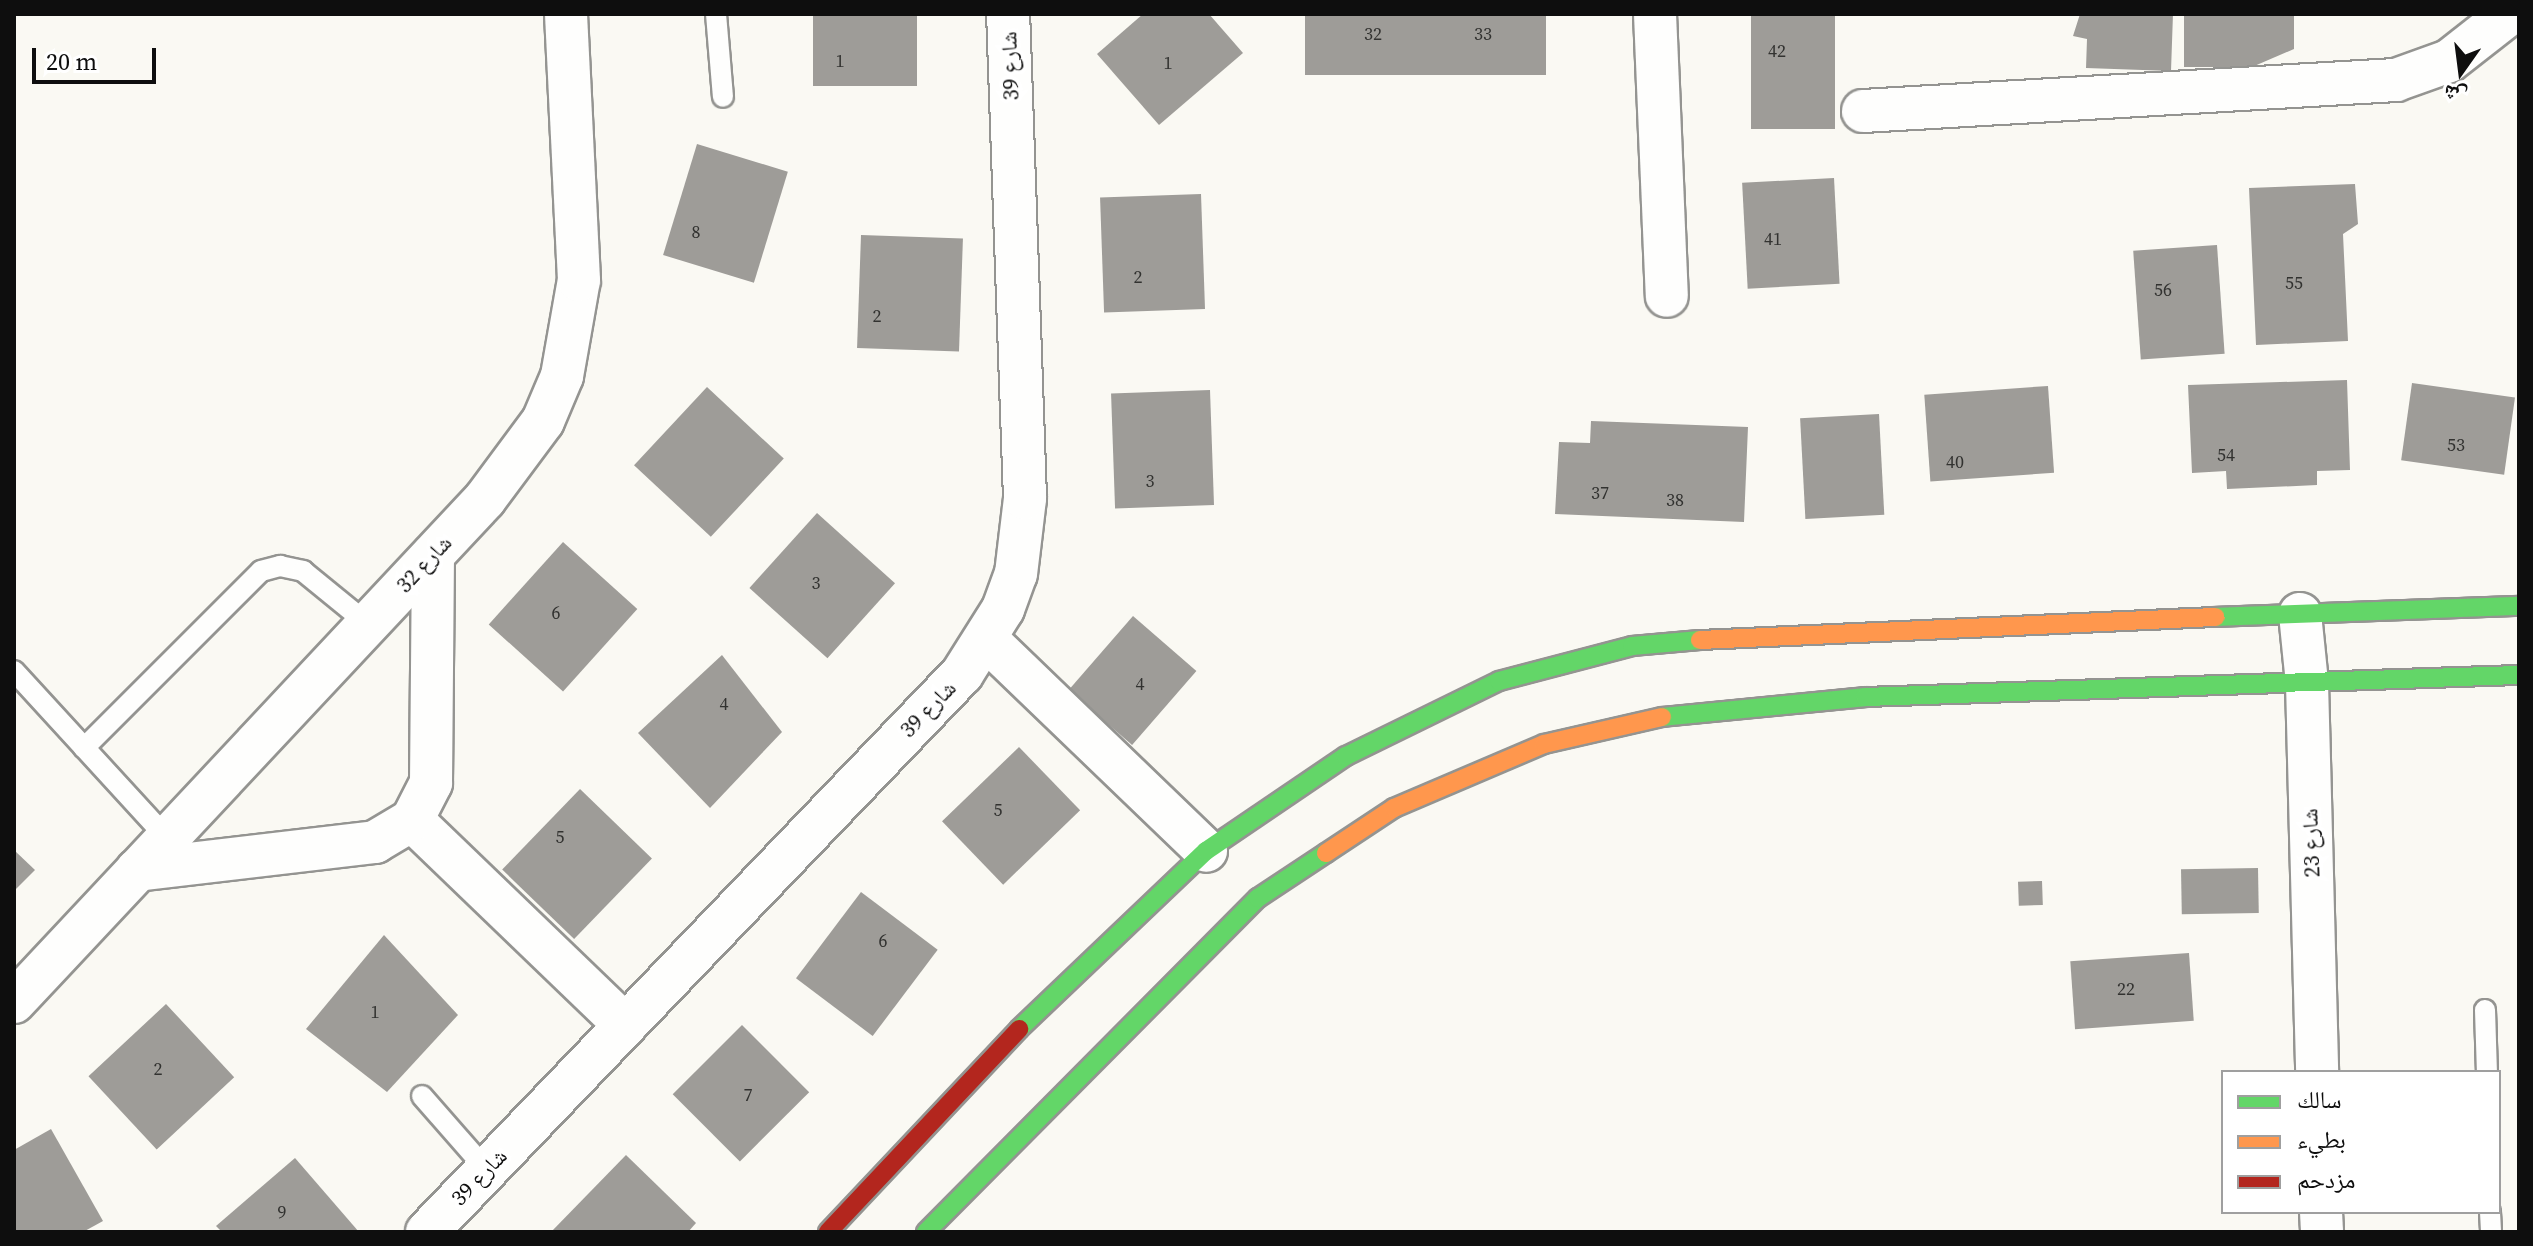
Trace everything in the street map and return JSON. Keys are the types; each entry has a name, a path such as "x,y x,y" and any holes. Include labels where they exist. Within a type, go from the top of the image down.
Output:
{"street":[{"name":"شارع 32","path":"14,1002 433,555 517,462 543,421 574,329 579,280 566,14"},
{"name":"شارع 39","path":"427,1232 962,674 987,640 1016,574 1025,498 1008,14"},
{"path":"1655,14 1667,296"},
{"path":"1863,111 2396,80 2449,61 2509,14"},
{"path":"137,870 375,842 412,820 431,783 433,555"},
{"path":"828,1232 1074,971 1206,851 1346,756 1437,708 1499,681 1632,646 1773,634 2519,606"},
{"name":"شارع 23","path":"2300,614 2307,683 2317,1070"},
{"path":"987,640 1206,851"},
{"path":"926,1232 1258,898 1335,843 1468,773 1544,744 1648,718 1865,697 2519,675"},
{"path":"412,820 625,1025"}],"lane":[{"path":"716,14 723,97"},
{"path":"84,748 261,571 280,566 303,571 368,624"},
{"path":"14,671 167,838"},
{"path":"2485,1010 2487,1070"},
{"path":"422,1096 486,1169"}],"building":[{"path":"813,14 917,14 917,86 813,86"},
{"path":"1143,14 1209,14 1243,53 1159,125 1097,54"},
{"path":"1305,14 1546,14 1546,75 1305,75"},
{"path":"1751,14 1835,14 1835,129 1751,129"},
{"path":"2080,14 2173,14 2171,71 2086,68 2087,39 2073,36"},
{"path":"2184,14 2294,14 2294,49 2252,67 2184,67"},
{"path":"697,144 788,172 754,283 663,255"},
{"path":"1834,178 1840,284 1748,289 1742,183"},
{"path":"2355,184 2358,224 2343,234 2348,341 2256,345 2249,188"},
{"path":"1201,194 1205,309 1104,312 1100,198"},
{"path":"861,235 963,239 959,351 857,348"},
{"path":"2217,245 2225,354 2141,360 2133,251"},
{"path":"2347,380 2350,470 2317,471 2317,485 2227,489 2226,471 2192,473 2188,385"},
{"path":"2412,383 2515,397 2504,475 2401,460"},
{"path":"2048,386 2054,473 1930,481 1924,395"},
{"path":"707,387 784,459 711,537 634,465"},
{"path":"1210,390 1214,505 1115,508 1111,393"},
{"path":"1879,414 1884,515 1805,519 1800,418"},
{"path":"1591,421 1748,427 1744,522 1555,514 1559,442 1590,443"},
{"path":"817,513 895,583 827,658 749,588"},
{"path":"563,542 637,609 563,691 489,624"},
{"path":"1133,616 1196,671 1132,745 1069,690"},
{"path":"722,655 782,732 710,808 638,733"},
{"path":"1019,747 1080,810 1003,885 942,821"},
{"path":"580,789 652,858 574,939 502,870"},
{"path":"14,850 35,870 14,891"},
{"path":"2258,868 2259,913 2182,914 2181,869"},
{"path":"2042,881 2043,905 2019,906 2018,882"},
{"path":"861,892 938,950 873,1036 796,978"},
{"path":"384,935 458,1015 387,1092 306,1029"},
{"path":"2189,953 2194,1021 2075,1029 2070,961"},
{"path":"166,1004 234,1077 157,1149 88,1076"},
{"path":"742,1025 809,1092 740,1161 673,1094"},
{"path":"51,1129 103,1221 83,1232 14,1232 14,1150"},
{"path":"626,1155 696,1223 688,1232 551,1232"},
{"path":"295,1158 359,1232 222,1232 216,1226"}],"traffic: fast":[{"path":"2215,617 2519,606"},
{"path":"1019,1029 1206,851 1346,756 1499,681 1632,646 1700,640"},
{"path":"1662,717 1865,697 2519,675"},
{"path":"926,1232 1258,898 1326,853"}],"traffic: slow":[{"path":"1700,640 2215,617"},
{"path":"1326,853 1394,808 1544,744 1662,717"}],"traffic: jam":[{"path":"828,1232 1019,1029"}]}
